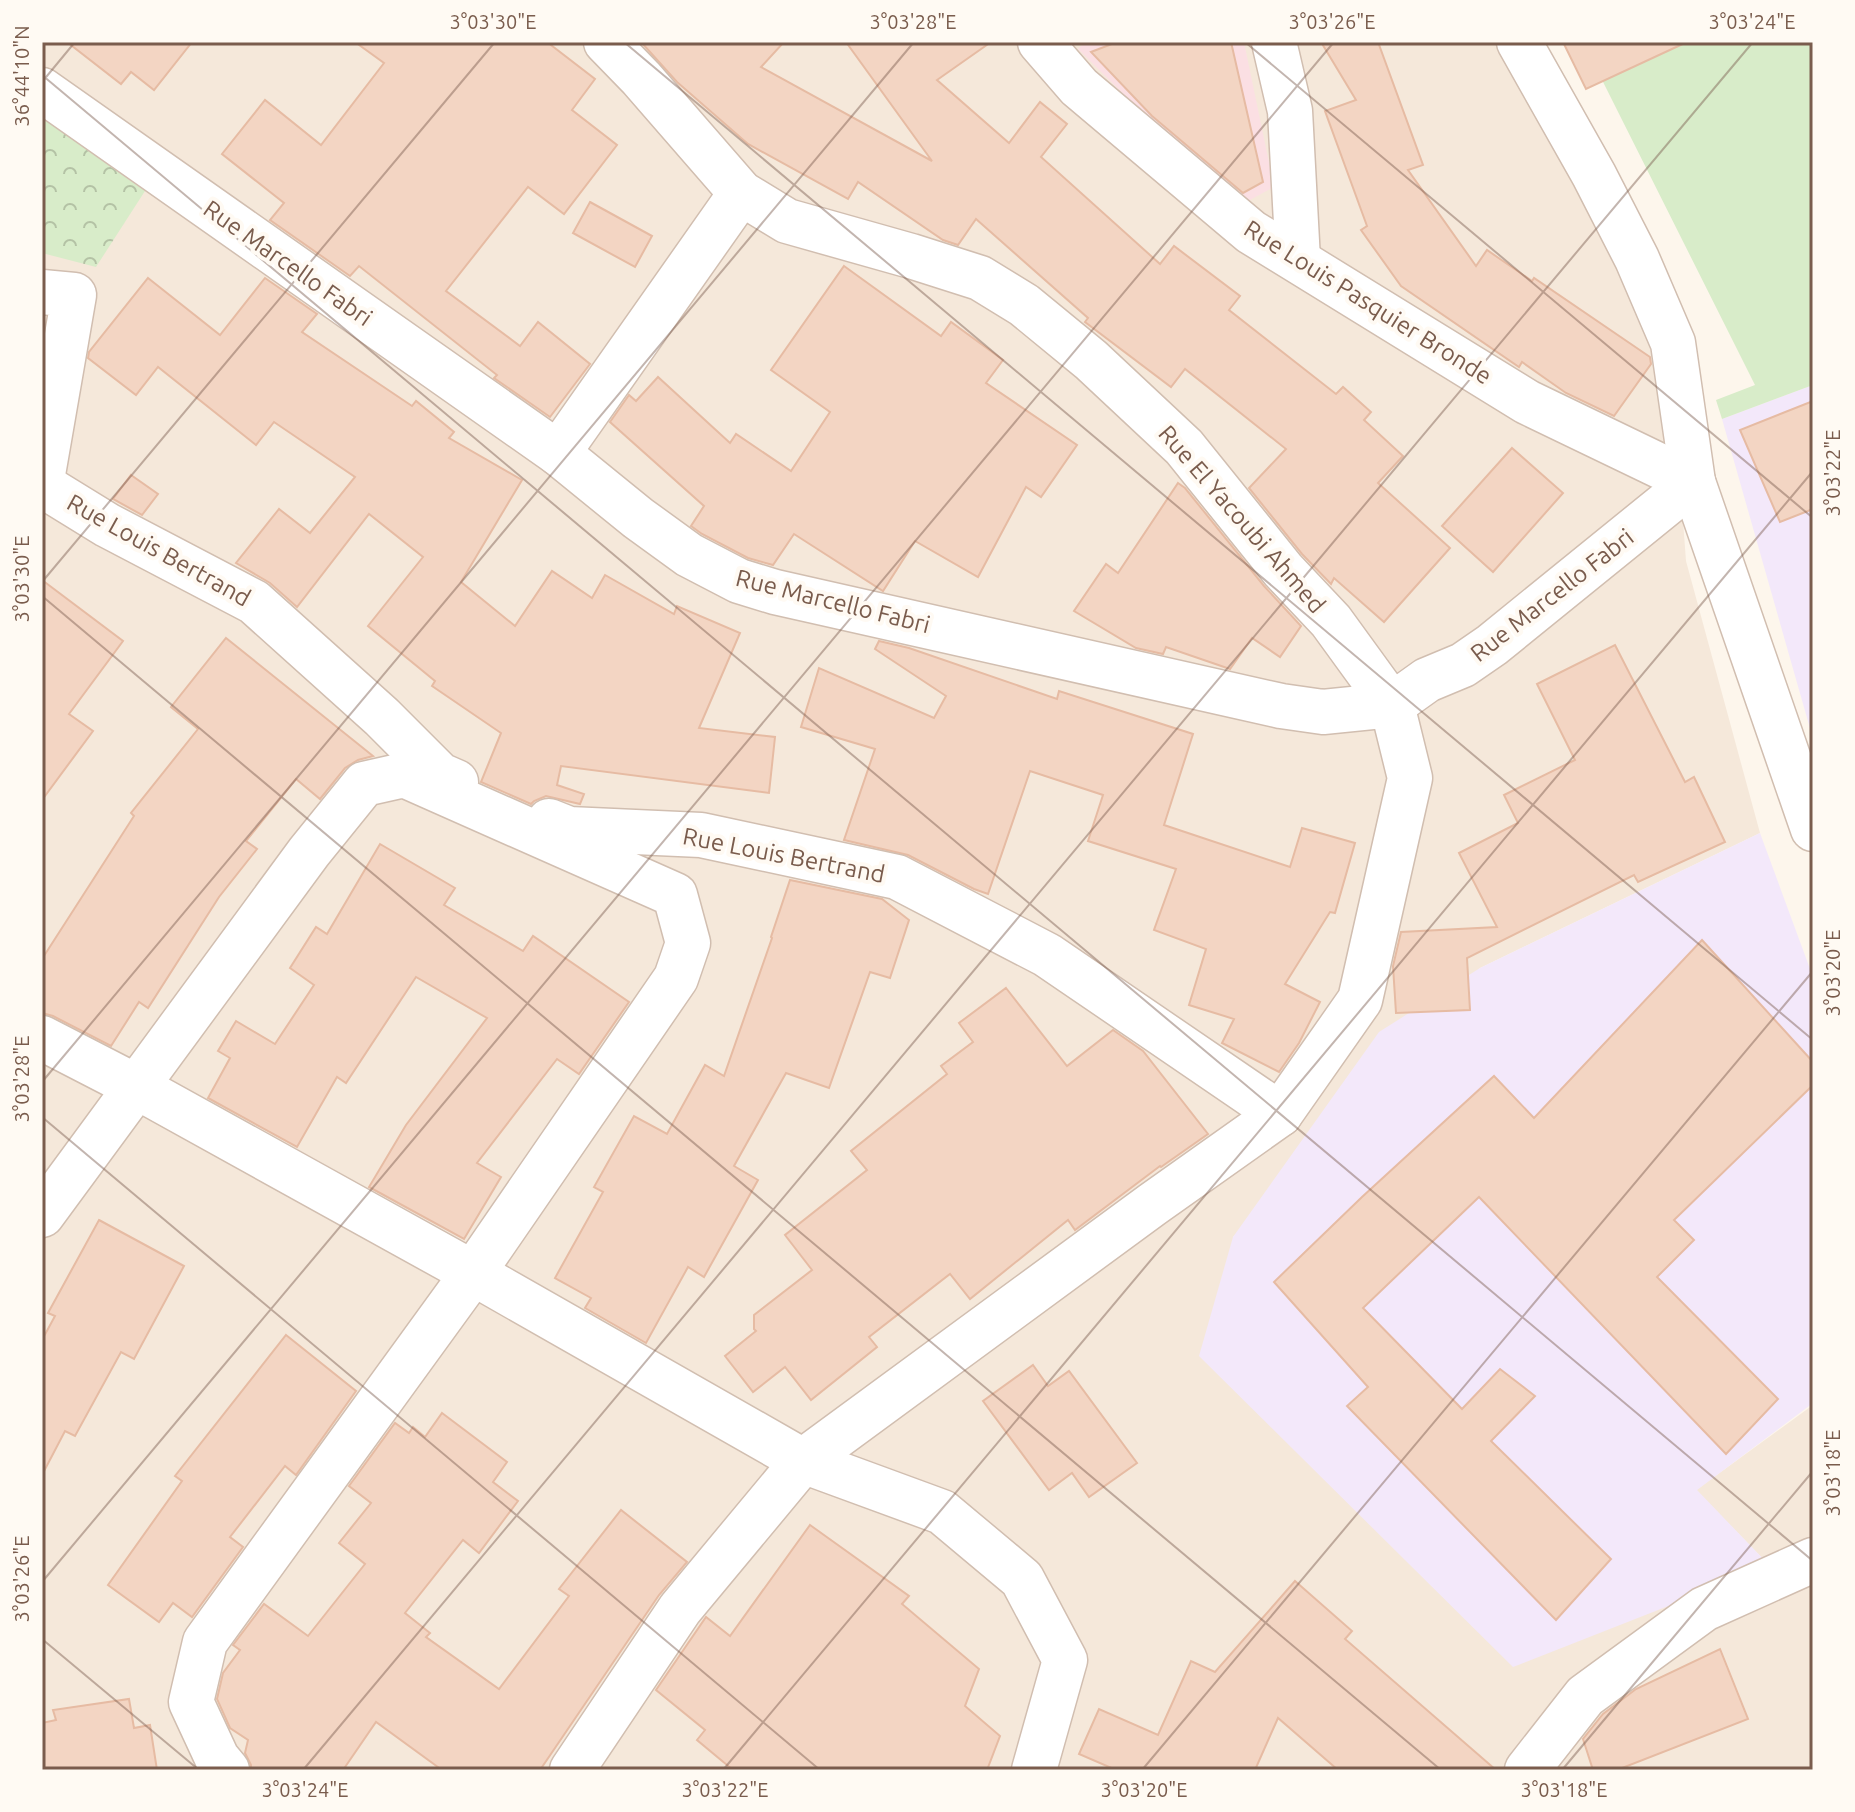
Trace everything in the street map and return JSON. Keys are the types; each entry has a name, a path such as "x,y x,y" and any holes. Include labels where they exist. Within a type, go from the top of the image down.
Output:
{"street":[{"name":"Rue El Yacoubi Ahmed","path":"606,42 741,193 787,221 980,278 1024,305 1091,360 1184,447 1283,570 1331,621 1392,705"},
{"name":"Rue Louis Pasquier Bronde","path":"1040,42 1079,87 1251,232 1527,402 1693,482"},
{"path":"1274,42 1290,111 1298,260"},
{"path":"1519,42 1637,259 1673,343 1693,482 1813,829"},
{"name":"Rue Marcello Fabri","path":"42,90 558,453 689,555 739,581 775,592 1281,706 1323,712 1392,705 1427,680 1463,665 1492,645 1693,482"},
{"path":"558,453 741,193"},
{"name":"Rue Louis Bertrand","path":"42,292 74,295 42,482 107,525 254,602 382,717 440,775 569,829 701,835 897,877 1047,955 1280,1114"},
{"path":"572,1770 680,1609 803,1461 1280,1114 1360,1000 1410,778 1392,705"},
{"path":"42,1215 309,852 364,784 404,775 675,895 688,943 676,978 473,1273 205,1642 191,1702 217,1758 227,1770"},
{"path":"42,1038 137,1087 473,1273 803,1461 942,1512 1022,1579 1065,1660 1034,1770"},
{"path":"1527,1770 1585,1696 1704,1609 1813,1560"}],"shaded area":[{"path":"42,42 1497,42 1628,272 1675,413 1686,561 1760,833 1480,968 1233,1237 1769,1565 1696,1490 1813,1405 1813,1770 42,1770"},
{"path":"1085,42 1244,42 1274,187 1237,207 1078,49"},
{"path":"1813,385 1813,739 1722,419"},
{"path":"1760,833 1813,977 1813,1403 1697,1490 1770,1566 1513,1667 1199,1356 1233,1237 1379,1032 1480,968"}],"green space":[{"path":"1630,42 1813,42 1813,385 1722,419 1716,400 1755,385 1593,62"},
{"path":"42,118 145,191 96,267 42,253"}],"building":[{"path":"67,42 192,42 154,90 131,72 121,84"},
{"path":"355,42 547,42 595,79 572,110 617,145 564,214 528,187 446,291 520,346 538,322 590,364 550,417 494,378 497,375 359,266 350,276 270,220 284,203 222,154 265,100 321,145 384,63"},
{"path":"641,42 784,42 761,67 932,161 846,42 991,42 937,80 1009,143 1040,102 1067,124 1041,157 1160,264 1174,246 1240,296 1229,310 1336,394 1343,387 1371,412 1364,420 1403,456 1378,483 1450,548 1384,622 1334,578 1331,584 1302,554 1249,488 1286,449 1185,369 1171,387 1085,322 1088,318 976,219 958,245 943,240 858,182 848,199 748,144 677,82"},
{"path":"1117,42 1231,42 1263,182 1243,193 1152,116 1091,52"},
{"path":"1321,42 1378,42 1423,165 1408,170 1476,266 1487,250 1650,357 1651,364 1614,416 1566,393 1522,362 1519,367 1401,286 1361,230 1367,226 1325,111 1356,100"},
{"path":"1563,42 1687,42 1586,89"},
{"path":"590,202 652,236 635,267 573,233"},
{"path":"844,266 941,336 951,322 1003,360 986,383 1077,445 1041,497 1026,487 978,577 915,541 883,591 794,534 773,565 748,558 691,526 704,506 610,422 629,395 636,401 658,377 730,443 736,434 791,471 830,412 771,370"},
{"path":"148,278 220,335 265,278 317,314 302,332 412,406 416,401 454,432 449,438 522,480 461,582 515,626 552,571 592,598 605,575 674,614 677,606 740,633 699,728 775,737 769,793 561,766 557,785 584,794 580,804 546,796 531,804 481,782 501,733 432,686 435,681 368,626 423,557 369,514 297,607 270,583 236,563 279,509 310,533 355,477 274,422 256,445 158,367 136,395 88,358 89,352"},
{"path":"1813,401 1813,509 1780,522 1740,430"},
{"path":"1512,448 1563,493 1493,572 1442,526"},
{"path":"131,475 158,494 142,515 113,499"},
{"path":"1178,483 1301,626 1280,657 1252,638 1230,669 1166,647 1163,654 1136,648 1074,611 1106,564 1118,573"},
{"path":"42,580 123,641 69,714 93,731 42,800"},
{"path":"226,638 373,756 345,768 320,799 296,779 246,841 257,849 219,897 148,1008 139,1002 111,1046 42,1013 42,959 134,816 131,813 198,729 171,707"},
{"path":"879,641 909,648 1057,699 1059,691 1193,734 1164,825 1290,867 1302,828 1355,843 1335,913 1330,912 1285,984 1320,1002 1299,1043 1279,1072 1222,1043 1234,1019 1189,1005 1206,949 1154,930 1176,869 1088,841 1103,795 1030,771 988,894 908,855 844,840 875,749 801,727 819,668 934,718 946,696 875,649"},
{"path":"1615,645 1685,782 1694,777 1725,842 1638,882 1634,875 1467,958 1470,1010 1396,1013 1393,966 1401,932 1497,927 1459,853 1518,823 1504,795 1575,760 1537,684"},
{"path":"380,844 455,888 444,905 523,951 533,936 629,1002 579,1074 557,1059 477,1163 501,1177 464,1239 369,1187 406,1125 487,1018 416,977 346,1083 337,1077 297,1147 208,1098 230,1058 218,1051 236,1021 275,1044 314,985 290,968 316,927 327,934"},
{"path":"790,880 882,899 909,920 890,978 870,972 829,1088 786,1073 734,1166 758,1180 704,1277 688,1267 646,1343 585,1308 591,1298 555,1278 603,1192 594,1187 634,1116 667,1134 705,1065 724,1076"},
{"path":"1702,940 1813,1062 1813,1085 1674,1220 1694,1240 1657,1277 1778,1399 1726,1454 1479,1197 1363,1308 1462,1409 1500,1369 1535,1396 1491,1441 1611,1559 1556,1620 1347,1406 1368,1387 1274,1282 1494,1076 1534,1118"},
{"path":"1006,988 1067,1066 1113,1030 1143,1051 1208,1134 1075,1230 1068,1220 970,1299 950,1274 869,1337 877,1347 811,1400 785,1367 753,1392 725,1356 756,1331 754,1315 812,1270 785,1235 867,1170 851,1151 947,1074 941,1066 973,1042 959,1023"},
{"path":"99,1220 184,1266 134,1359 121,1352 75,1436 65,1431 42,1475 42,1340 55,1316 48,1313"},
{"path":"286,1335 356,1391 296,1475 285,1466 230,1537 243,1547 192,1617 173,1603 159,1622 108,1585 182,1481 175,1476"},
{"path":"1033,1365 1048,1386 1069,1371 1137,1463 1089,1497 1072,1473 1049,1490 983,1401"},
{"path":"442,1413 507,1462 493,1482 518,1501 479,1553 463,1540 405,1613 430,1633 426,1637 499,1689 569,1596 559,1589 621,1510 687,1562 659,1595 540,1770 442,1770 376,1722 343,1770 251,1770 245,1753 248,1740 230,1728 217,1699 223,1673 240,1650 233,1645 264,1604 308,1636 365,1564 339,1543 371,1503 349,1486 395,1423 409,1433 413,1427 425,1437"},
{"path":"810,1525 909,1596 902,1604 979,1669 965,1706 1000,1736 987,1770 733,1770 697,1740 705,1730 656,1690 706,1617 730,1636"},
{"path":"1295,1581 1352,1631 1345,1639 1496,1770 1338,1770 1278,1718 1255,1770 1116,1770 1079,1754 1099,1709 1158,1735 1191,1661 1215,1672"},
{"path":"1720,1649 1748,1719 1617,1770 1593,1770 1583,1739 1603,1714 1636,1689"},
{"path":"129,1699 134,1728 150,1725 157,1770 42,1770 42,1723 56,1720 53,1710"}]}
